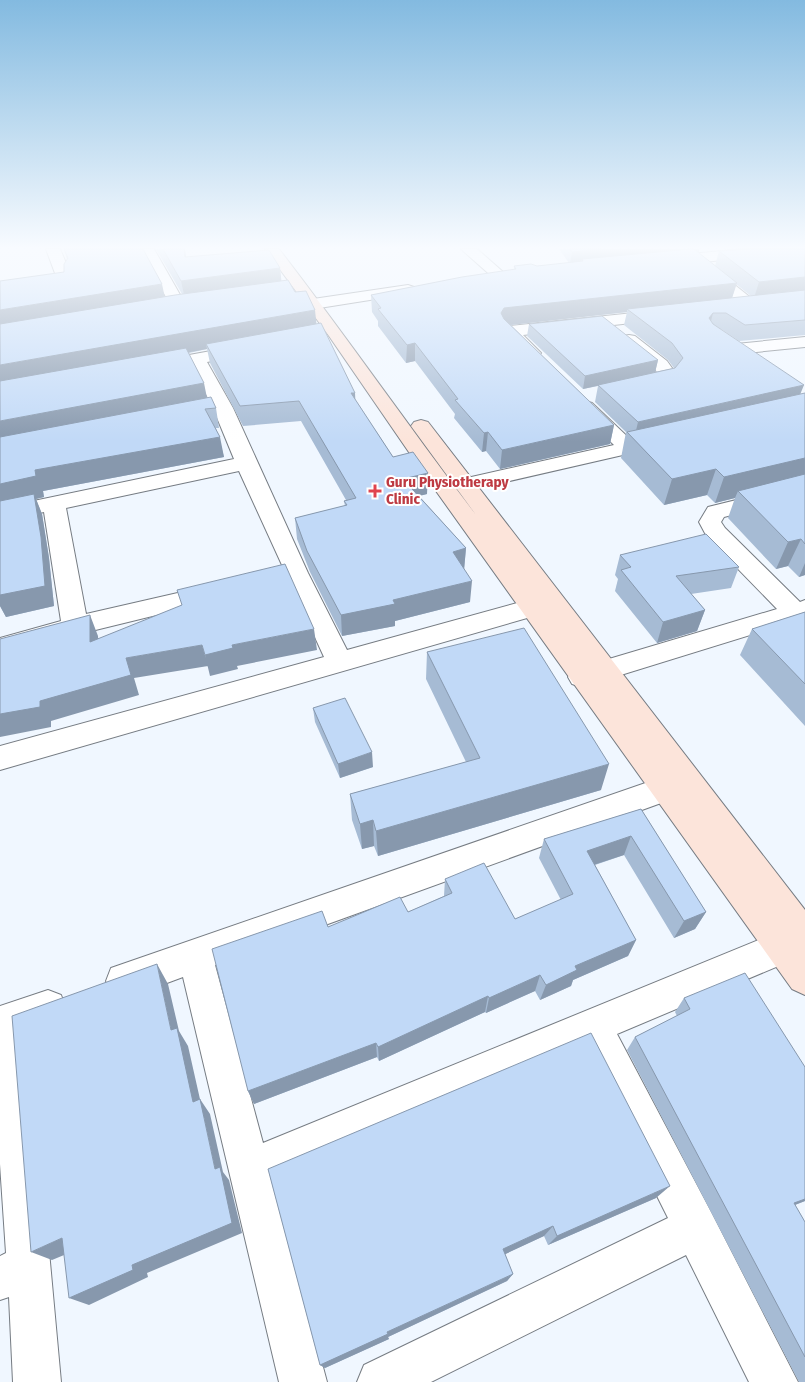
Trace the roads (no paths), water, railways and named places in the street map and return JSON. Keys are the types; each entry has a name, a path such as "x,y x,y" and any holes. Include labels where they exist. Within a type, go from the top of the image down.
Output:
{"street":[{"path":"315,313 325,335 432,473 532,608 593,673"},
{"path":"321,313 466,485 593,673 794,943 805,977"},
{"path":"543,365 505,327 604,321 669,313"},
{"path":"604,321 661,365 668,375 663,379 625,387"},
{"path":"759,365 729,345 805,342"},
{"path":"138,369 261,346"},
{"path":"196,358 214,410 246,463 286,575 340,663"},
{"path":"596,394 577,398 628,448"},
{"path":"466,485 665,440"},
{"path":"0,515 246,463"},
{"path":"800,610 715,532 710,522 716,512 805,489"},
{"path":"54,504 75,626"},
{"path":"0,647 75,626 238,586"},
{"path":"0,758 532,608"},
{"path":"593,673 800,610"},
{"path":"37,1382 14,1272 4,1023 676,784"},
{"path":"249,1169 794,943"},
{"path":"195,956 303,1382"},
{"path":"592,1026 774,1382"},
{"path":"381,1382 696,1227"}],"place":[{"name":"Guru Physiotherapy Clinic","path":"375,491"}]}
